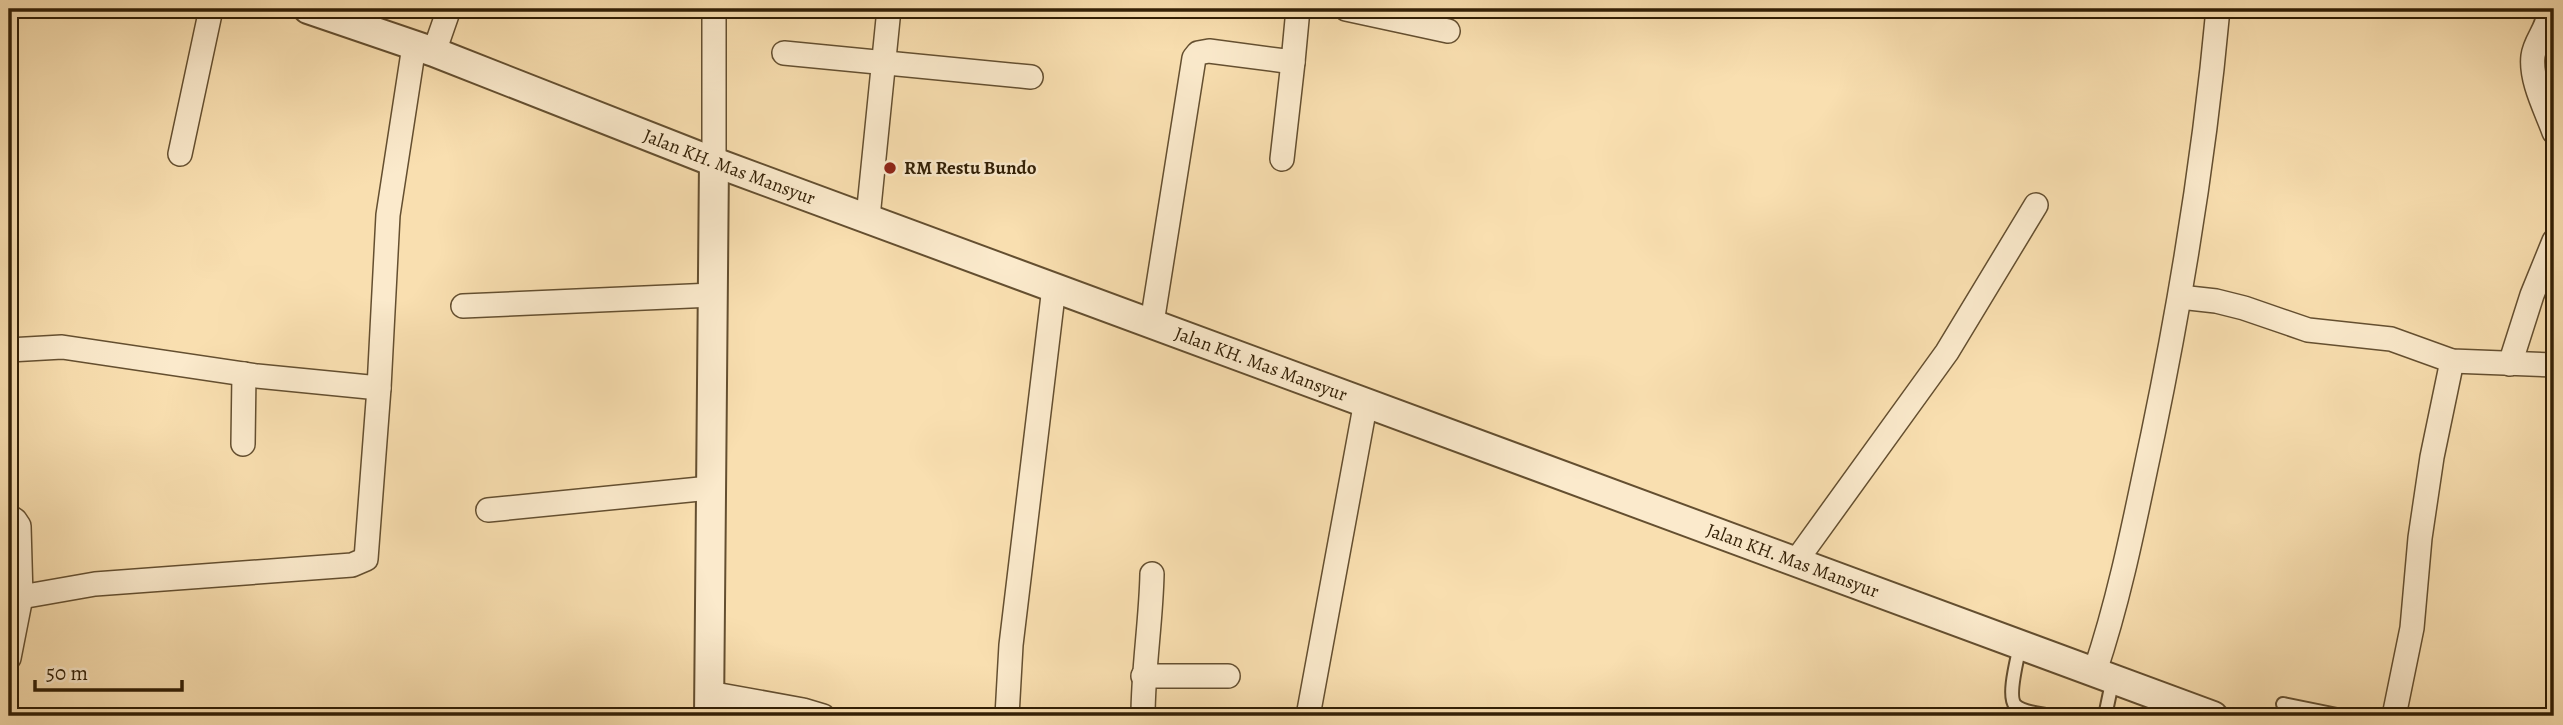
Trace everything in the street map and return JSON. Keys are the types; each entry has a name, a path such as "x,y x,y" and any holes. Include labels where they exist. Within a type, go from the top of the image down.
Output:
{"street":[{"path":"180,154 211,9"},
{"name":"Jalan KH. Mas Mansyur","path":"308,9 424,49 714,162 2213,716"},
{"path":"21,597 95,584 358,564 366,559 388,215 424,49 449,9"},
{"path":"714,9 709,705 803,710 823,716"},
{"path":"868,218 889,9"},
{"path":"1282,159 1298,9"},
{"path":"1346,9 1448,31"},
{"path":"2104,675 2112,622 2180,298 2203,141 2218,9"},
{"path":"2548,9 2549,19 2535,46 2533,66 2554,132"},
{"path":"1152,323 1194,58 1198,53 1209,51 1293,62"},
{"path":"784,53 1031,77"},
{"path":"1796,561 1947,352 2036,205"},
{"path":"2510,364 2532,295 2554,241"},
{"path":"1007,716 1011,645 1054,287"},
{"path":"463,306 713,295"},
{"path":"2180,298 2216,301 2308,330 2391,339 2452,360 2554,365"},
{"path":"9,350 62,347 244,374 379,388"},
{"path":"2394,716 2412,628 2420,538 2432,457 2452,360"},
{"path":"243,444 244,374"},
{"path":"1308,716 1366,401"},
{"path":"488,510 709,488"},
{"path":"9,516 19,526 21,597 9,658"},
{"path":"1143,716 1143,676 1151,614 1152,574"},
{"path":"1143,676 1228,676"}],"lane":[{"path":"2020,645 2012,690 2014,702 2020,708 2053,716"},
{"path":"2104,675 2105,716"},
{"path":"2283,704 2342,716"}],"place":[{"name":"RM Restu Bundo","path":"890,168"}]}
